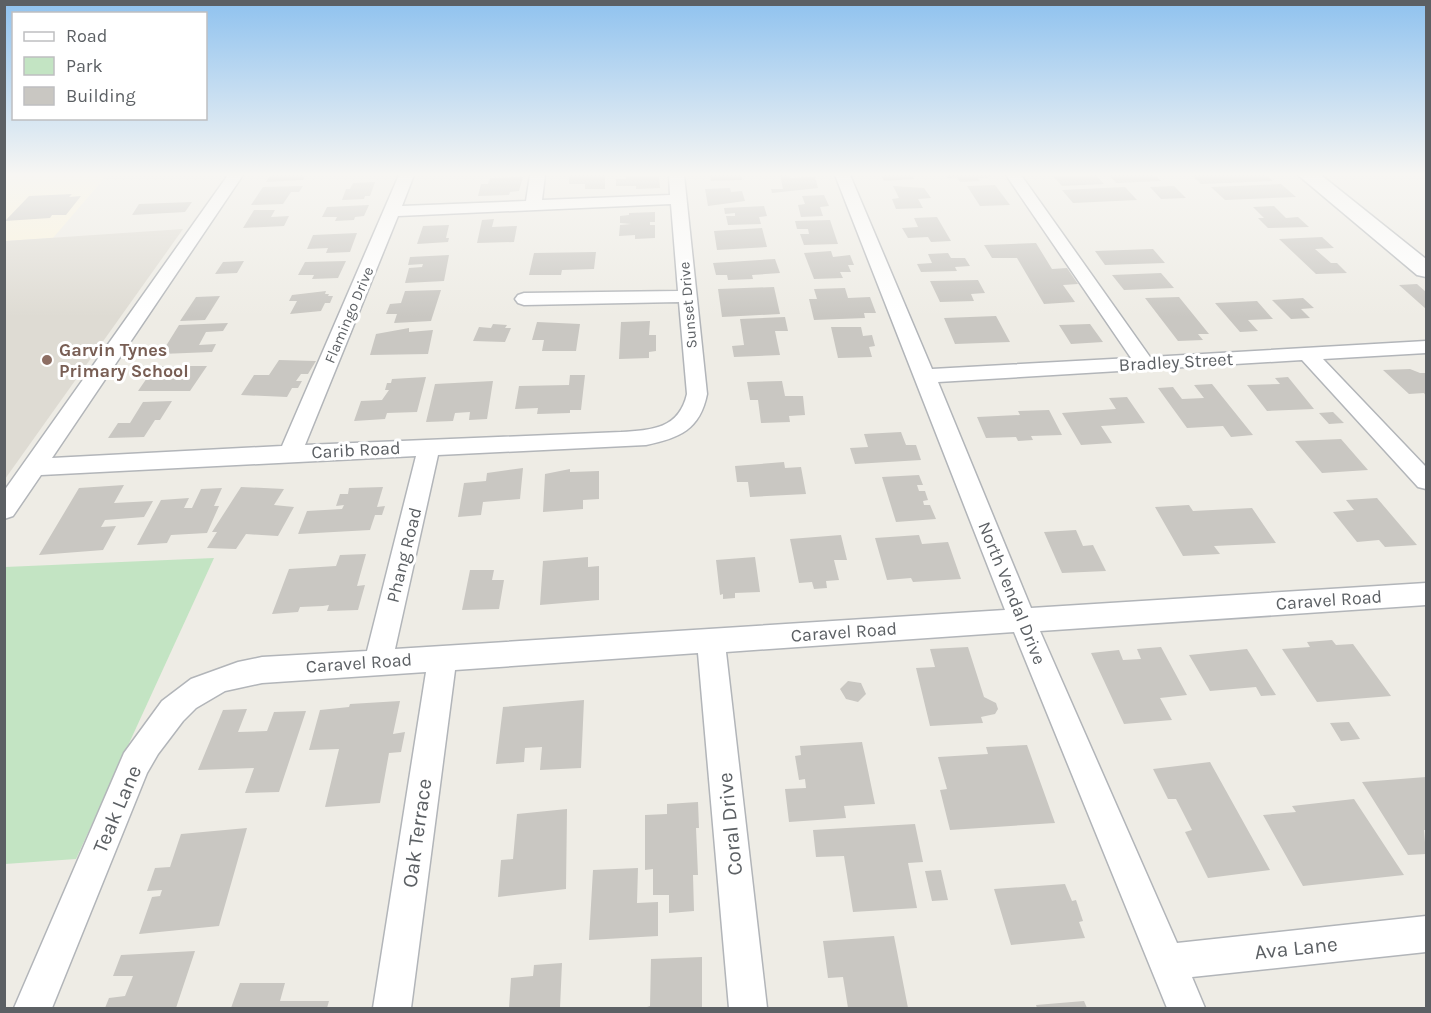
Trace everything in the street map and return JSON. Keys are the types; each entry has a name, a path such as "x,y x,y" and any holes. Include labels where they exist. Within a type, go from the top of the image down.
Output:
{"street":[{"path":"4,510 203,222"},
{"name":"Flamingo Drive","path":"290,453 388,222"},
{"name":"Sunset Drive","path":"677,428 688,420 696,400 681,222"},
{"name":"North Vendal Drive","path":"862,222 1022,620 1186,1008"},
{"path":"1046,222 1145,364"},
{"path":"1367,222 1426,270"},
{"path":"524,299 687,296"},
{"name":"Bradley Street","path":"925,375 1426,347"},
{"path":"1308,355 1426,481"},
{"name":"Carib Road","path":"34,467 290,453 633,440 677,428"},
{"name":"Phang Road","path":"378,662 429,447"},
{"name":"Caravel Road","path":"262,670 1426,594"},
{"name":"Coral Drive","path":"711,640 748,1008"},
{"name":"Oak Terrace","path":"392,1008 442,658"},
{"name":"Teak Lane","path":"33,1008 135,764 148,740 165,717 207,684 231,674 262,670"},
{"name":"Ava Lane","path":"1166,962 1426,934"}],"shaded area":[{"path":"5,222 66,222 53,238 5,241"},
{"name":"Garvin Tynes Primary School","path":"183,229 5,479 5,241"}],"green space":[{"path":"214,558 76,859 5,864 5,567"}],"building":[{"path":"246,222 286,222 284,226 243,228"},
{"path":"482,222 493,222 492,227 517,226 514,242 477,243"},
{"path":"650,222 650,225 655,225 655,238 635,239 635,235 619,236 620,225 631,224 620,223"},
{"path":"727,222 761,224 728,225"},
{"path":"795,222 831,222 838,244 804,245 800,234 809,234 808,229 797,229"},
{"path":"916,222 940,222 951,241 931,242 928,237 908,238 902,228 918,227"},
{"path":"1262,222 1304,222 1309,227 1268,228"},
{"path":"449,225 446,238 449,238 448,242 417,244 423,226"},
{"path":"762,228 767,247 717,250 714,231"},
{"path":"357,233 350,252 326,253 328,248 307,249 313,235"},
{"path":"1322,237 1334,248 1315,249 1331,263 1337,263 1347,273 1316,274 1279,239"},
{"path":"1036,243 1052,269 1067,268 1078,284 1063,285 1075,302 1044,304 1017,258 992,258 984,245"},
{"path":"1153,249 1165,263 1105,265 1095,251"},
{"path":"831,251 833,257 850,255 854,265 848,265 851,272 840,272 843,278 814,279 804,253"},
{"path":"596,252 594,269 562,270 561,275 529,275 534,253"},
{"path":"948,253 951,258 965,258 970,266 955,267 957,271 921,272 917,264 932,263 928,254"},
{"path":"449,255 444,281 405,283 409,268 422,267 423,264 408,265 410,257"},
{"path":"775,259 780,273 752,275 753,279 728,280 727,275 716,275 713,263"},
{"path":"244,261 237,273 215,274 223,262"},
{"path":"346,261 338,278 312,279 314,275 298,275 305,262"},
{"path":"1161,273 1174,288 1124,290 1112,275"},
{"path":"978,280 985,293 971,294 974,301 940,302 930,281"},
{"path":"1417,284 1426,292 1426,309 1399,285"},
{"path":"774,287 780,314 722,317 718,289"},
{"path":"845,288 848,298 870,297 876,313 864,313 865,318 814,320 809,299 817,299 814,289"},
{"path":"441,290 431,321 394,323 397,314 386,314 390,304 401,303 405,291"},
{"path":"326,291 325,294 333,296 330,303 325,303 321,311 290,314 297,301 289,301 292,295"},
{"path":"220,296 205,320 180,321 196,297"},
{"path":"1179,297 1209,334 1198,334 1203,340 1178,341 1145,298"},
{"path":"1303,298 1314,308 1301,309 1310,318 1291,319 1272,300"},
{"path":"1257,301 1273,319 1248,320 1258,331 1240,332 1215,303"},
{"path":"996,316 1010,342 955,344 944,318"},
{"path":"785,317 788,331 775,331 780,355 734,357 732,346 744,345 740,319"},
{"path":"650,321 649,335 656,335 656,351 649,352 649,358 619,359 621,322"},
{"path":"537,322 580,324 576,351 542,351 544,340 532,340"},
{"path":"228,323 223,331 206,332 199,345 216,344 212,352 161,354 179,325"},
{"path":"493,324 507,325 505,328 511,328 505,342 473,341 479,327 491,328"},
{"path":"1090,324 1103,342 1071,344 1059,325"},
{"path":"831,327 861,327 863,336 872,335 875,346 869,347 872,357 838,358"},
{"path":"409,328 409,332 433,330 428,354 370,355 376,334"},
{"path":"279,360 316,361 308,374 301,374 296,381 302,381 298,388 292,388 287,397 241,395 254,375 269,375"},
{"path":"162,366 207,366 190,391 138,391 149,375 155,375"},
{"path":"1410,369 1426,373 1426,396 1424,393 1409,394 1383,370"},
{"path":"570,375 585,375 581,410 570,410 570,413 537,414 538,408 515,409 519,386 569,385"},
{"path":"426,377 417,412 387,413 385,419 354,421 361,401 382,400 389,390 385,390 387,383 391,383 392,379"},
{"path":"1288,377 1314,409 1267,411 1247,385 1280,384 1275,378"},
{"path":"493,381 487,419 469,420 470,412 455,413 453,421 426,422 435,384"},
{"path":"782,381 785,396 803,396 805,415 789,416 790,422 761,423 758,400 750,400 747,382"},
{"path":"1212,384 1253,435 1231,437 1223,426 1187,428 1158,388 1173,387 1182,399 1204,398 1194,385"},
{"path":"1127,397 1145,423 1101,426 1112,443 1081,445 1062,413 1116,409 1109,398"},
{"path":"172,401 160,420 155,420 144,437 108,438 118,423 130,423 143,402"},
{"path":"1049,410 1062,435 1031,436 1033,440 1018,441 1016,437 986,438 977,417 1020,415 1018,411"},
{"path":"1333,412 1344,423 1329,424 1319,413"},
{"path":"901,432 906,445 916,445 921,460 855,464 850,448 868,447 864,434"},
{"path":"1341,439 1368,470 1322,473 1295,441"},
{"path":"784,462 785,468 801,467 806,494 750,497 748,482 737,482 735,466"},
{"path":"523,468 520,499 483,502 481,515 458,517 464,483 486,481 487,473"},
{"path":"570,469 570,472 599,471 599,499 583,500 583,509 543,512 545,474"},
{"path":"919,475 923,485 917,485 919,491 925,491 928,500 923,501 924,505 930,505 936,519 896,522 882,477"},
{"path":"124,485 114,503 153,501 144,517 105,520 101,527 116,526 103,550 39,555 79,488"},
{"path":"241,487 284,489 274,505 294,507 278,536 246,534 236,549 207,548 217,532 212,532"},
{"path":"383,487 377,507 385,506 382,515 375,515 370,530 298,534 307,511 342,509 344,505 336,506 340,494 348,494 349,488"},
{"path":"222,488 214,506 219,506 207,533 171,535 167,543 137,545 161,500 189,498 184,508 192,508 201,489"},
{"path":"1377,498 1417,545 1385,547 1379,540 1357,542 1333,512 1354,510 1346,500"},
{"path":"1189,505 1193,511 1252,508 1276,543 1214,546 1220,554 1183,556 1155,507"},
{"path":"1076,530 1083,546 1093,545 1106,571 1062,573 1044,532"},
{"path":"841,535 847,560 834,560 839,580 826,581 827,588 814,589 812,582 799,583 790,539"},
{"path":"919,535 922,544 948,542 961,579 913,582 911,578 887,580 875,538"},
{"path":"366,554 357,586 365,585 358,610 327,611 329,605 300,607 298,612 272,614 289,569 336,566 340,555"},
{"path":"588,557 588,567 599,566 599,600 540,605 543,561"},
{"path":"755,557 760,592 735,593 735,598 723,599 723,594 720,595 716,560"},
{"path":"470,570 494,570 492,580 504,580 499,609 462,610"},
{"path":"1332,640 1336,645 1353,644 1391,696 1317,702 1282,649 1310,647 1307,642"},
{"path":"968,647 984,697 996,703 998,709 995,714 981,717 983,723 930,726 916,668 935,667 930,649"},
{"path":"1161,647 1187,695 1160,698 1172,720 1124,724 1091,653 1119,650 1123,660 1141,659 1137,649"},
{"path":"1247,649 1276,695 1261,696 1256,687 1210,691 1189,655"},
{"path":"848,681 861,683 866,694 858,702 846,699 840,689"},
{"path":"584,700 581,768 540,770 542,747 525,748 524,762 496,764 503,707"},
{"path":"400,701 393,734 405,732 401,752 389,753 380,803 325,807 339,749 309,750 320,710 349,707 350,704"},
{"path":"247,709 238,732 267,731 274,712 306,711 279,792 245,793 254,768 198,770 223,710"},
{"path":"1349,722 1360,739 1341,741 1330,723"},
{"path":"862,742 875,804 844,806 846,818 789,822 785,789 806,788 805,779 799,780 795,756 801,755 800,746"},
{"path":"1027,745 1055,823 950,830 940,790 947,789 938,757 988,754 986,747"},
{"path":"1210,762 1270,870 1208,878 1185,832 1192,830 1176,799 1168,799 1153,769"},
{"path":"1426,777 1426,830 1424,830 1426,854 1408,855 1362,782"},
{"path":"1354,799 1404,875 1303,886 1263,815 1296,812 1292,806"},
{"path":"698,802 699,828 696,828 698,875 693,875 694,911 669,913 669,895 653,895 653,869 645,870 645,815 667,814 667,804"},
{"path":"567,809 566,889 498,897 501,860 513,859 517,814"},
{"path":"915,824 923,862 908,863 917,908 853,912 844,856 816,857 813,830"},
{"path":"247,828 219,926 139,934 152,897 160,896 162,890 147,891 155,868 170,867 181,834"},
{"path":"638,868 637,903 658,902 658,936 589,940 593,870"},
{"path":"941,870 948,900 932,901 925,871"},
{"path":"1065,884 1072,901 1076,900 1083,921 1079,922 1085,938 1011,945 994,889"},
{"path":"894,936 908,1008 848,1008 843,977 828,978 823,941"},
{"path":"195,951 176,1008 105,1008 109,998 125,996 133,976 113,976 121,955"},
{"path":"702,957 702,1008 644,1008 650,1006 651,959"},
{"path":"562,963 560,1008 509,1008 511,978 533,976 534,965"},
{"path":"240,983 285,983 280,1001 329,1001 327,1008 231,1008"},
{"path":"1084,1001 1087,1008 1037,1008 1036,1005"}],"place":[{"name":"Garvin Tynes Primary School","path":"47,360"}]}
